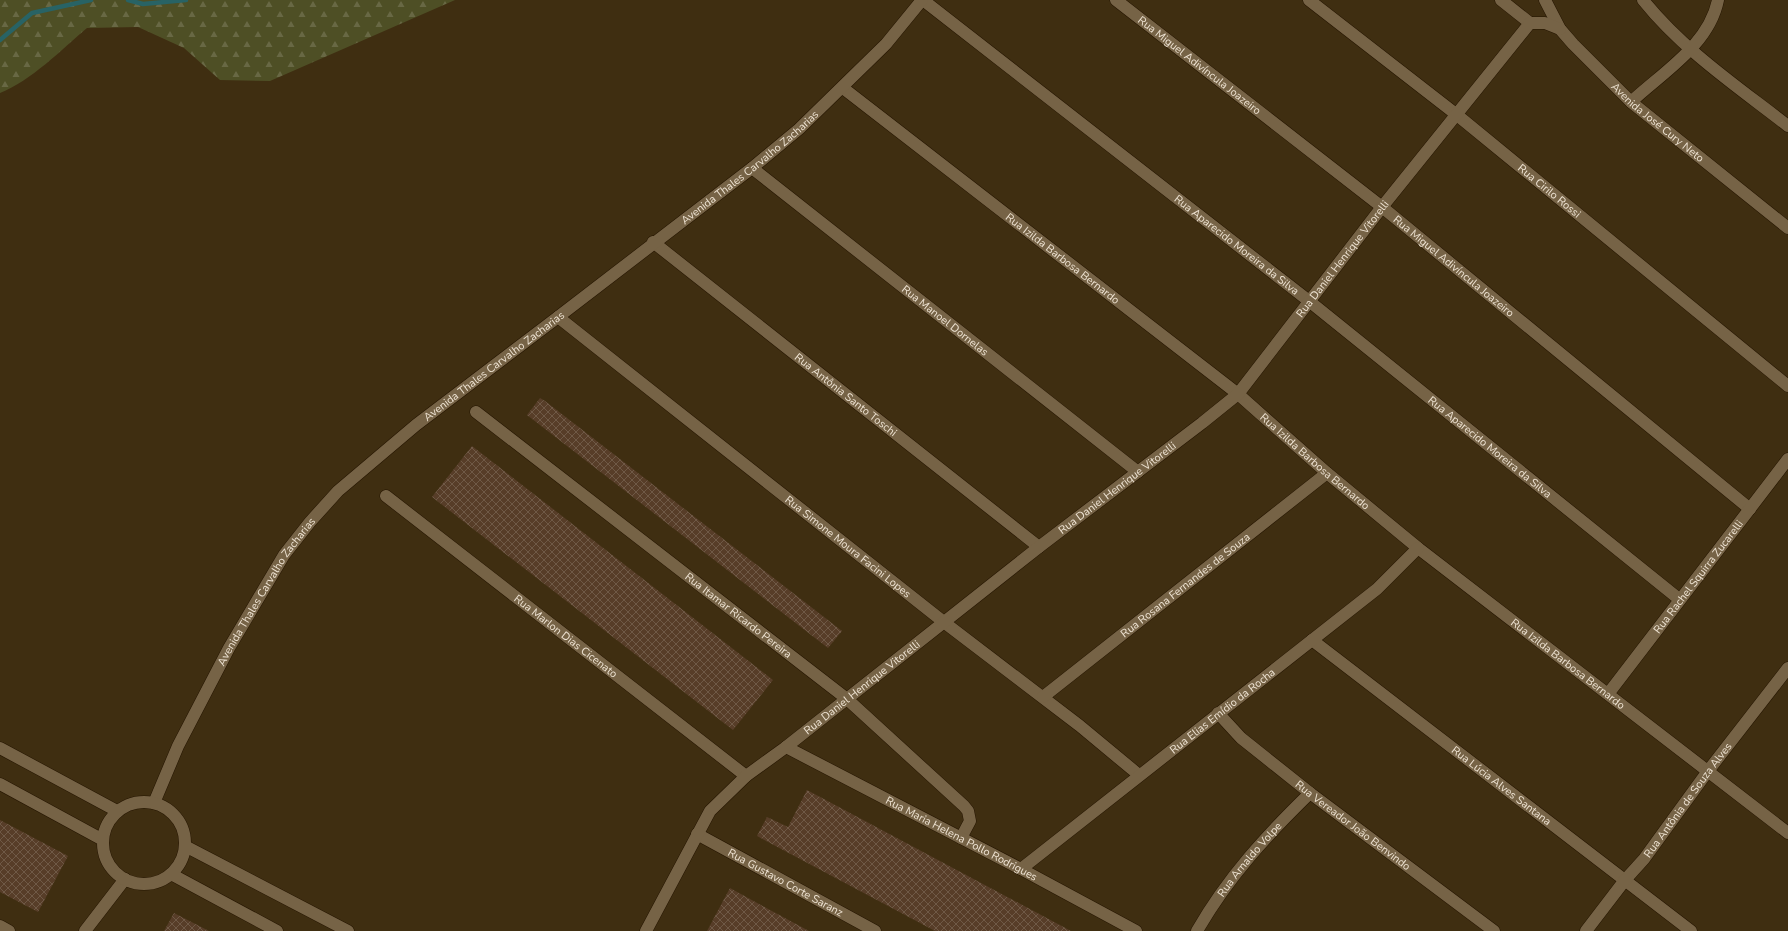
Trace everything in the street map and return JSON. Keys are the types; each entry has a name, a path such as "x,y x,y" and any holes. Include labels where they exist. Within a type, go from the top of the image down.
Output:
{"street":[{"name":"Avenida Thales Carvalho Zacharias","path":"154,803 178,746 229,648 284,555 310,522 338,491 416,425 558,317 653,242 752,168 800,129 886,44 922,0"},
{"name":"Rua Aparecido Moreira da Silva","path":"922,0 1309,301 1679,599"},
{"name":"Rua Miguel Adivíncula Joazeiro","path":"1116,0 1382,207 1750,509"},
{"name":"Rua Cirilo Rossi","path":"1309,0 1457,115 1788,386"},
{"path":"1501,0 1530,23 1545,23 1560,29"},
{"name":"Avenida José Cury Neto","path":"1545,0 1560,29 1631,102 1788,228"},
{"path":"1643,0 1653,12 1691,49 1788,126"},
{"path":"1631,102 1691,49 1708,27 1718,0"},
{"name":"Rua Daniel Henrique Vitorelli","path":"646,931 696,834 710,811 746,776 786,747 1038,547 1238,394 1382,207 1530,23"},
{"name":"Rua Izilda Barbosa Bernardo","path":"843,88 1238,394 1327,473 1418,548 1788,833"},
{"name":"Rua Manoel Dornelas","path":"752,168 1138,472"},
{"name":"Rua Antônia Santo Toschi","path":"653,242 1038,547"},
{"name":"Rua Simone Moura Facini Lopes","path":"558,317 944,623 1043,697 1140,775"},
{"name":"Rua Itamar Ricardo Pereira","path":"476,412 847,699 964,806 968,811 970,821 960,838"},
{"name":"Rua Rachel Squirra Zucarelli","path":"1608,694 1679,599 1788,459"},
{"name":"Rua Rosana Fernandes de Souza","path":"1043,697 1327,473"},
{"name":"Rua Marlon Dias Cicenato","path":"386,496 746,776"},
{"name":"Rua Elias Emídio da Rocha","path":"1021,869 1377,589 1418,548"},
{"name":"Rua Lúcia Alves Santana","path":"1312,640 1691,931"},
{"name":"Rua Antônia de Souza Alves","path":"1586,931 1625,880 1644,859 1708,771 1788,668"},
{"name":"Rua Vereador João Benvindo","path":"1218,713 1241,738 1310,793 1494,931"},
{"name":"Rua Maria Helena Pollo Rodrigues","path":"786,747 1021,869 1136,931"},
{"path":"0,748 118,811"},
{"path":"0,784 103,840"},
{"name":"Rua Arnaldo Volpe","path":"1197,931 1224,887 1244,862 1265,838 1310,793"},
{"path":"147,802 154,803 163,806 175,816 183,830 185,846 181,861 171,874 157,882 141,883 125,879 113,870 105,855 103,840 108,824 118,811 132,804 147,802"},
{"name":"Rua Gustavo Corte Saranz","path":"696,834 875,931"},
{"path":"185,846 348,931"},
{"path":"171,874 277,931"},
{"path":"85,931 125,879"},
{"path":"0,926 9,931"}],"green space":[{"path":"0,0 455,0 270,81 220,80 184,48 138,27 87,28 35,73 12,88 0,93"}],"building":[{"path":"540,398 842,631 828,648 527,415"},
{"path":"472,446 773,680 733,730 432,497"},
{"path":"807,790 1071,931 935,931 757,836 767,817 788,827"},
{"path":"0,820 68,856 38,912 0,892"},
{"path":"730,888 770,910 809,931 707,931"},
{"path":"174,913 209,931 164,931"}],"waterway":[{"path":"0,40 32,13 91,0"},
{"path":"128,0 143,4 186,0"}]}
